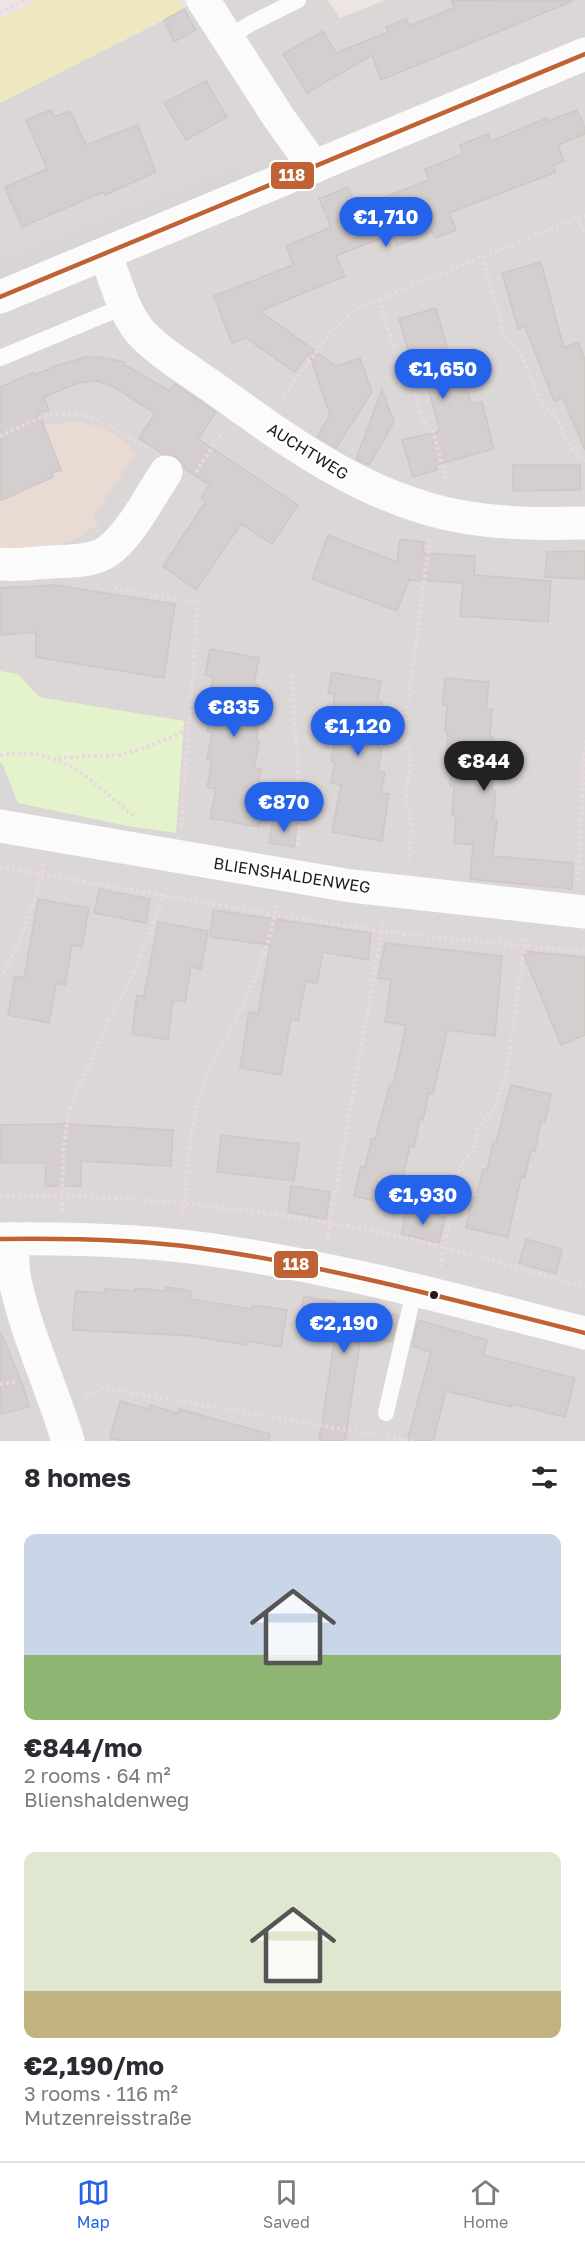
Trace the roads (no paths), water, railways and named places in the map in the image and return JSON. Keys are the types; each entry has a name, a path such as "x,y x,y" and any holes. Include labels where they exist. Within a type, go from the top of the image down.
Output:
{"street":[{"path":"202,0 279,118 314,166"},
{"path":"0,297 585,54"},
{"name":"AUCHTWEG","path":"105,254 125,306 136,327 151,342 314,457 367,486 413,504 444,524 585,523"},
{"path":"0,564 89,558 107,552 121,540 179,475"},
{"name":"BLIENSHALDENWEG","path":"0,826 404,893 580,911"},
{"path":"68,1441 58,1407 24,1316 6,1239 112,1240 225,1251 311,1267 585,1333"}],"lane":[{"path":"228,38 250,24 298,0"},
{"path":"0,358 125,306"},
{"path":"386,1413 414,1291"}]}
